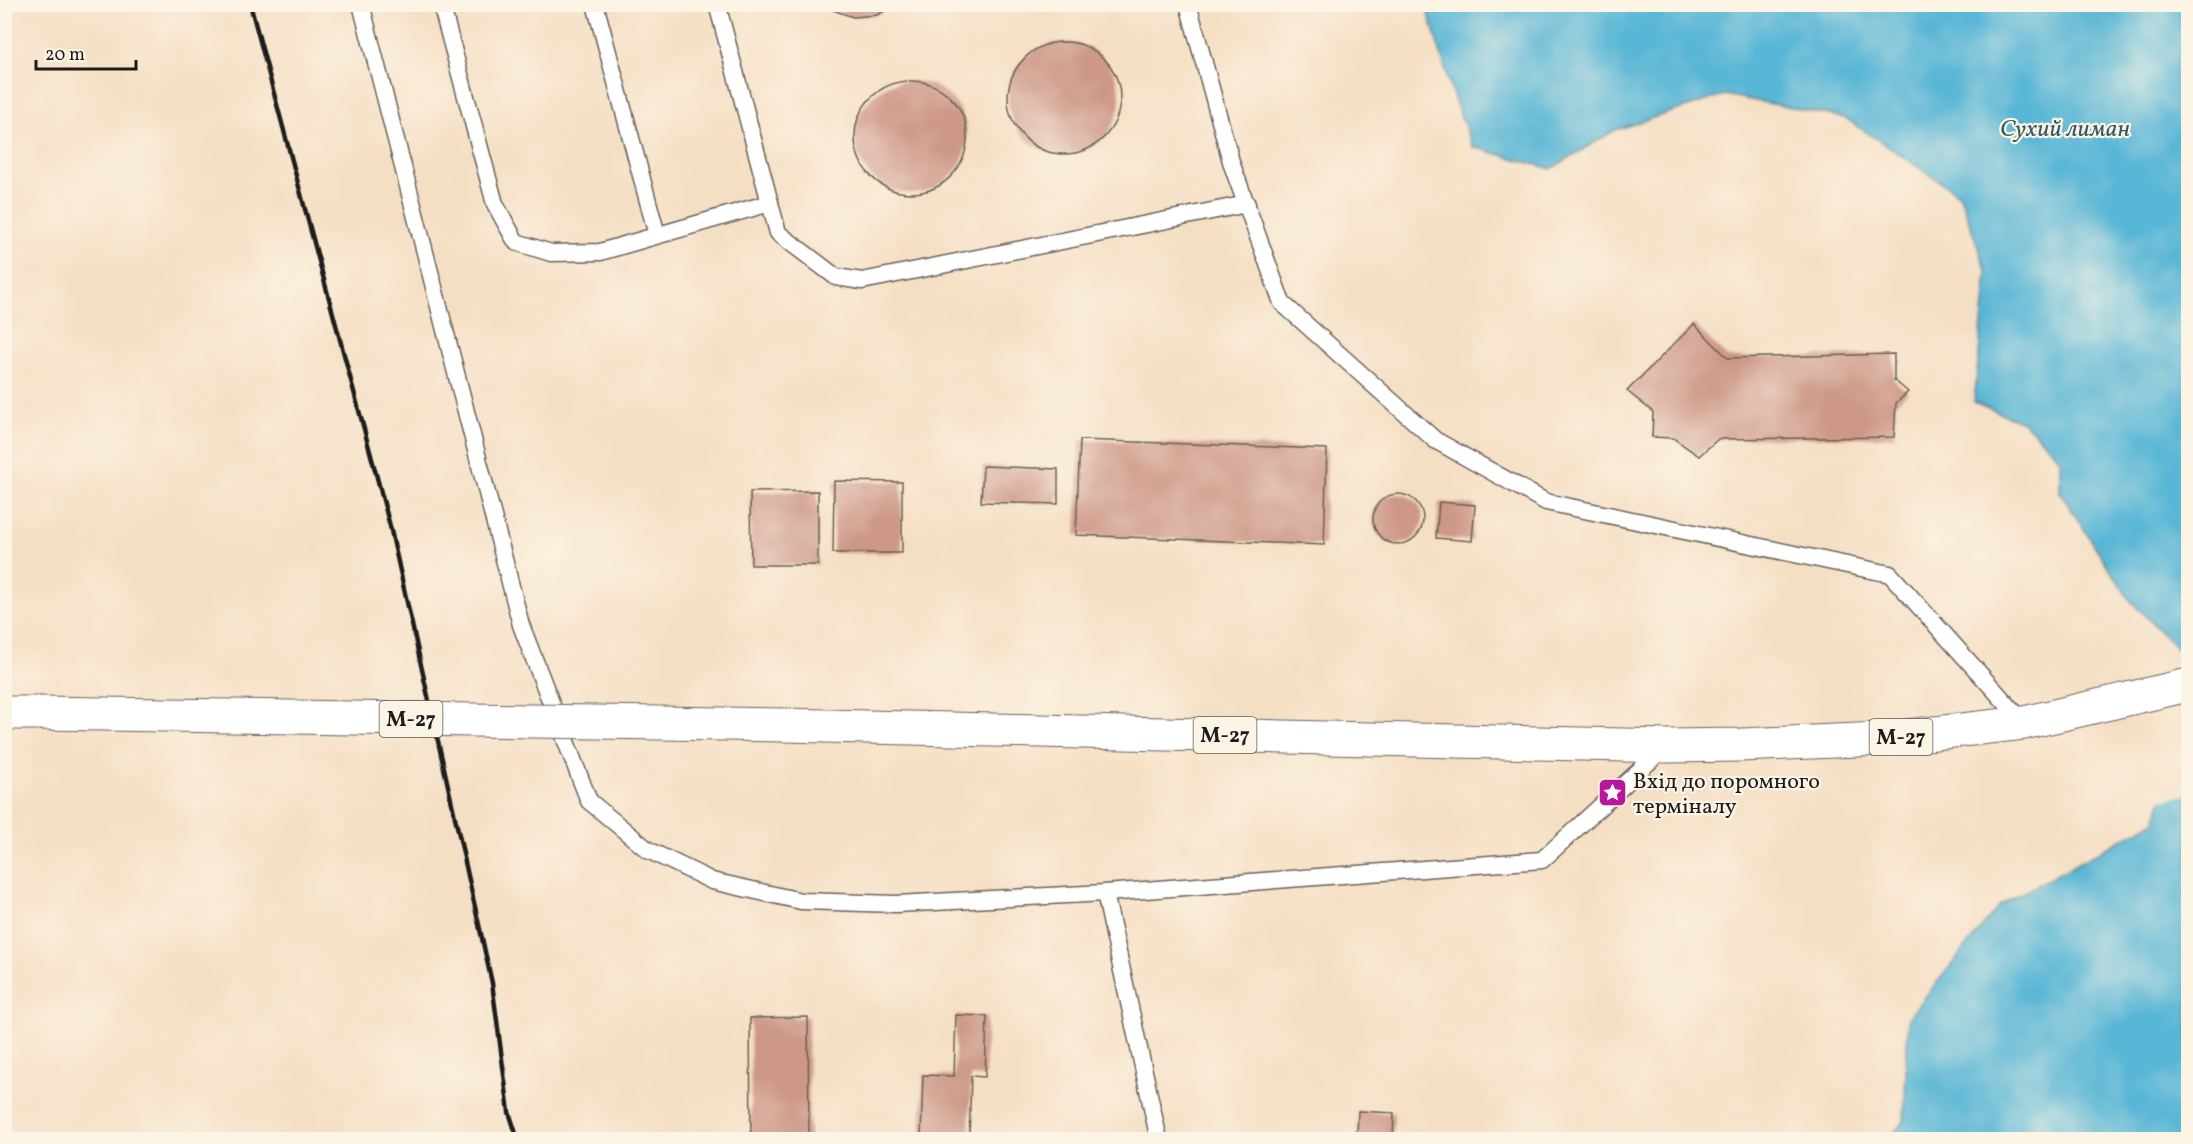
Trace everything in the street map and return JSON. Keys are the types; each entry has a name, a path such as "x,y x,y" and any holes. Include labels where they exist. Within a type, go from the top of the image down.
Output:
{"main road":[{"name":"М-27","path":"4,713 783,725 1667,746 1881,739 2024,723 2188,685"}],"lane":[{"path":"361,4 521,625 589,801 648,850 712,881 801,901 896,904 1105,893 1542,860 1667,746"},
{"path":"441,4 495,204 516,242 551,253 600,252 770,203"},
{"path":"595,4 657,235"},
{"path":"717,4 778,233 836,277 862,281 1247,204"},
{"path":"1188,4 1232,165 1282,303 1435,440 1546,502 1890,574 2024,723"},
{"path":"1105,893 1159,1140"}],"water":[{"name":"Сухий лиман","path":"1426,5 2188,5 2188,1139 1888,1139 1904,1121 1908,1018 2000,905 2155,822 2177,744 2185,657 2129,599 2060,492 2060,459 2025,423 1974,402 1987,273 1960,195 1845,118 1725,95 1615,130 1551,169 1473,147 1455,102"}],"pier":[{"path":"2188,707 2188,794 2158,801 2174,743 2177,710"}],"building":[{"path":"826,4 897,4 877,15 853,17 833,10"},
{"path":"1064,42 1086,46 1104,58 1116,76 1120,98 1116,120 1104,138 1086,150 1064,154 1042,150 1024,138 1012,120 1008,98 1012,76 1024,58 1042,46"},
{"path":"911,81 932,85 951,97 963,116 967,137 963,158 951,177 932,189 911,193 890,189 871,177 859,158 855,137 859,116 871,97 890,85"},
{"path":"1694,324 1728,358 1894,354 1894,380 1908,392 1896,403 1894,437 1718,439 1699,456 1673,438 1652,437 1653,412 1627,391"},
{"path":"1080,440 1327,449 1324,545 1076,535"},
{"path":"983,466 1058,469 1058,504 981,502"},
{"path":"834,481 902,482 902,553 833,553"},
{"path":"818,491 818,565 751,565 750,492"},
{"path":"1393,494 1403,494 1416,501 1423,514 1423,524 1416,537 1403,544 1393,544 1384,540 1377,533 1373,524 1373,514 1377,505 1384,498"},
{"path":"1439,502 1475,505 1472,541 1436,538"},
{"path":"956,1015 987,1016 985,1077 971,1076 969,1140 921,1139 923,1075 954,1076"},
{"path":"808,1017 809,1140 751,1140 750,1018"},
{"path":"1358,1111 1394,1113 1393,1140 1357,1140"}],"railway":[{"path":"250,4 390,526 492,983 509,1112 518,1140"}],"place":[{"name":"Вхід до поромного терміналу","path":"1612,793"}]}
